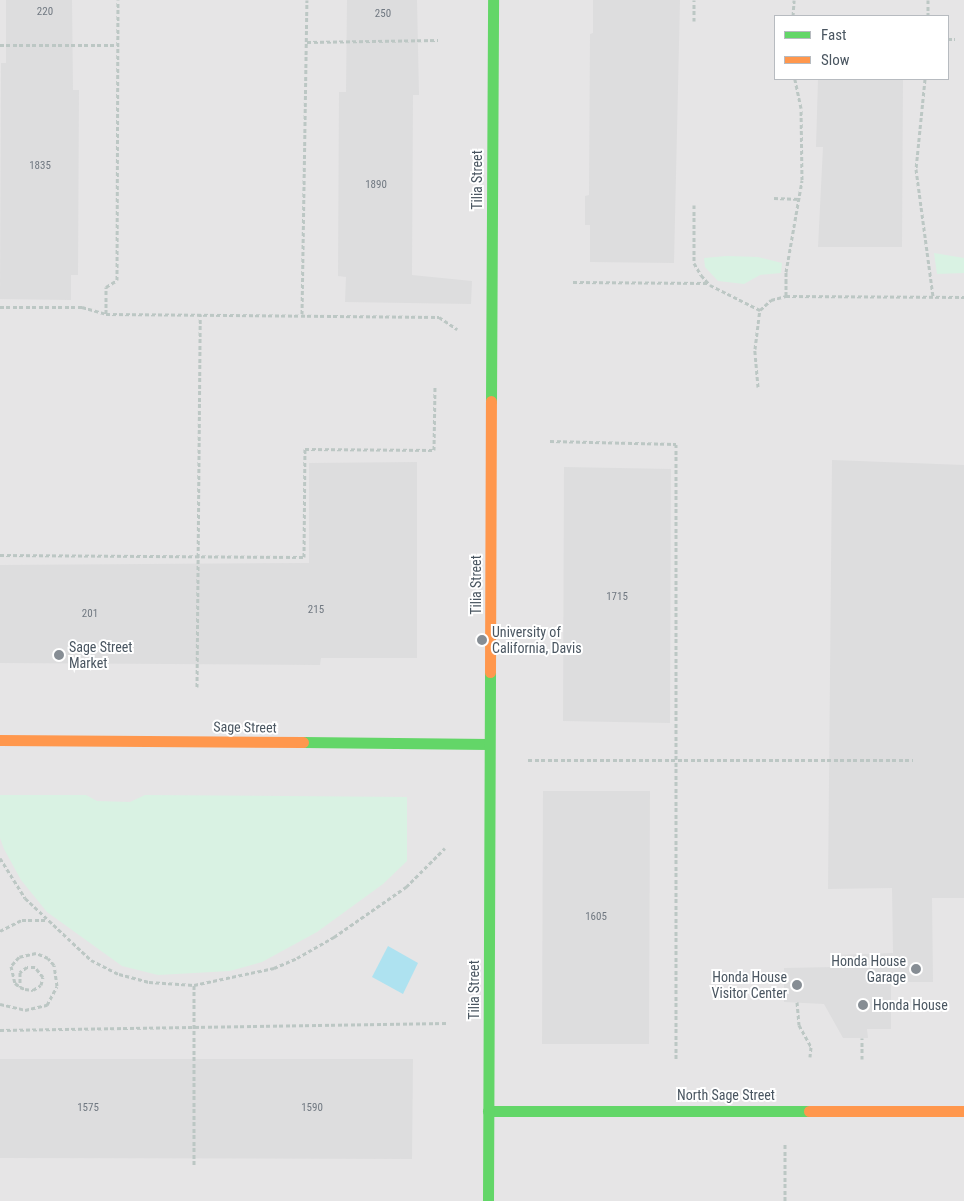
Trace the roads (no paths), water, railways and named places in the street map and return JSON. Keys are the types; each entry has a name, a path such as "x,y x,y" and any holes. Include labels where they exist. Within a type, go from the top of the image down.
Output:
{"street":[{"name":"Tilia Street","path":"488,1201 493,0"},
{"name":"Sage Street","path":"0,740 490,744"},
{"name":"North Sage Street","path":"488,1111 964,1111"}],"water":[{"path":"388,946 418,963 403,994 372,977"}],"place":[{"name":"University of California, Davis","path":"482,640"},
{"name":"Sage Street Market","path":"59,655"},
{"name":"Honda House Garage","path":"916,969"},
{"name":"Honda House Visitor Center","path":"797,985"},
{"name":"Honda House","path":"863,1005"}]}
